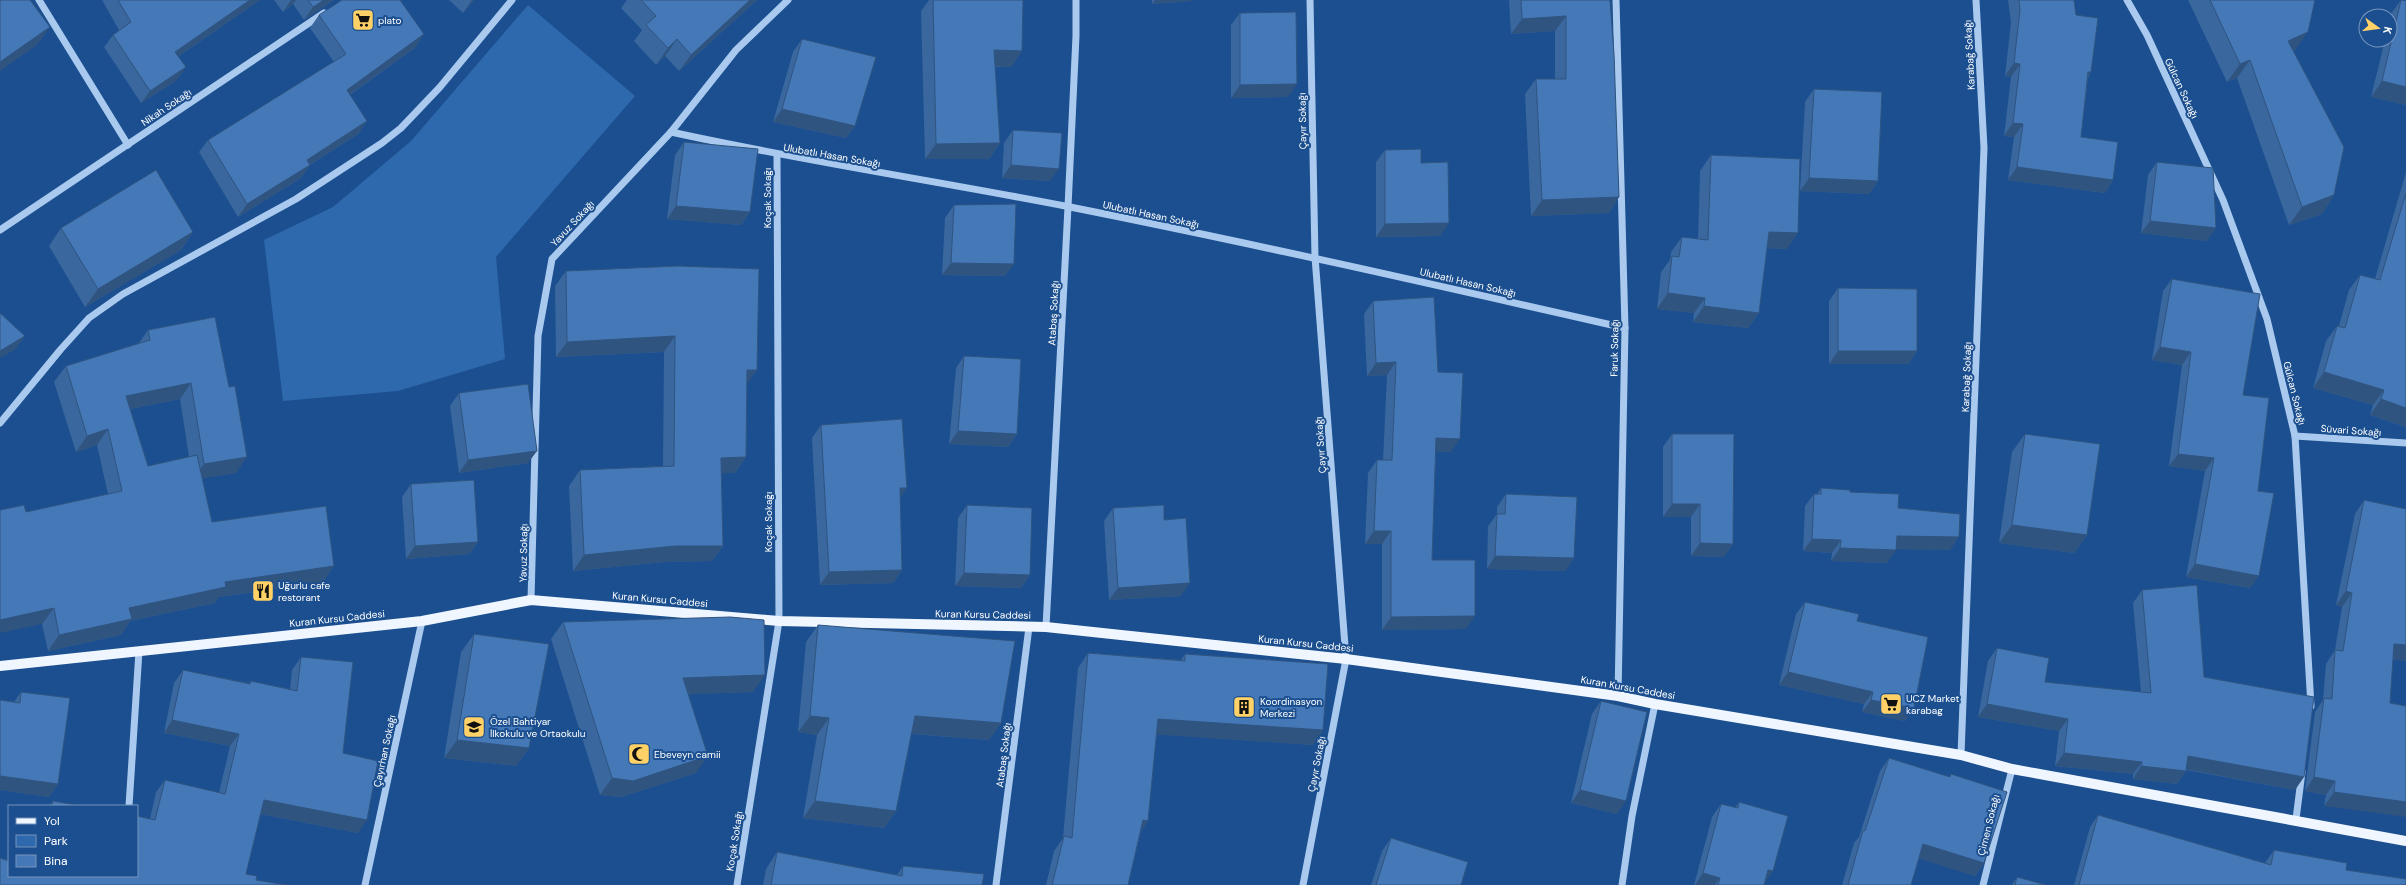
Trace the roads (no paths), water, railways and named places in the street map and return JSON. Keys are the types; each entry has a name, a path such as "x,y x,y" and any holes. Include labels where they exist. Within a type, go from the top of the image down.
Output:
{"main road":[{"name":"Kuran Kursu Caddesi","path":"0,666 422,621 532,600 779,621 1046,627 1346,658 1618,696 1655,704 1961,755 2012,769 2296,819 2406,841"}],"street":[{"path":"39,0 128,145"},
{"path":"0,423 61,349 89,318 123,294 296,199 382,144 401,128 440,87 512,0"},
{"name":"Yavuz Sokağı","path":"532,600 538,336 552,258 671,132 736,50 788,0"},
{"name":"Atabaş Sokağı","path":"1046,627 1068,207 1076,36 1076,0"},
{"name":"Çayır Sokağı","path":"1303,885 1346,658 1315,257 1310,0"},
{"name":"Faruk Sokağı","path":"1616,0 1625,328 1618,696"},
{"name":"Karabağ Sokağı","path":"1961,755 1984,148 1976,0"},
{"name":"Gülcan Sokağı","path":"2127,0 2147,35 2223,200 2267,319 2295,436 2311,700 2309,716"},
{"name":"Nikah Sokağı","path":"0,230 331,8"},
{"name":"Ulubatlı Hasan Sokağı","path":"671,132 777,155 1068,207 1315,257 1625,328"},
{"name":"Koçak Sokağı","path":"737,885 779,621 777,155"},
{"name":"Süvari Sokağı","path":"2295,436 2406,443"},
{"name":"Çayırhan Sokağı","path":"365,885 422,621"},
{"name":"Atabaş Sokağı","path":"996,885 1029,627"},
{"path":"129,805 139,651"},
{"path":"1622,885 1632,816 1655,704"},
{"path":"2296,819 2303,764"},
{"name":"Çimen Sokağı","path":"1983,885 2012,769"}],"place":[{"name":"plato","path":"363,20"},
{"name":"Uğurlu cafe restorant","path":"263,591"},
{"name":"UCZ Market karabag","path":"1891,704"},
{"name":"Koordinasyon Merkezi","path":"1244,707"},
{"name":"Özel Bahtiyar İlkokulu ve Ortaokulu","path":"474,727"},
{"name":"Ebeveyn camii","path":"639,754"}]}
